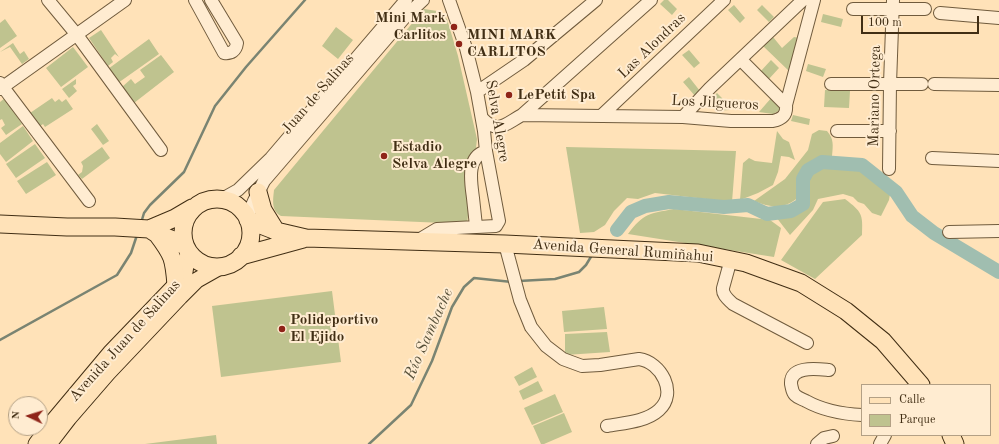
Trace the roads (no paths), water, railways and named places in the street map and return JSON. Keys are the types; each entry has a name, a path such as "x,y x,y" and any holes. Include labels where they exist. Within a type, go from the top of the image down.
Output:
{"highway":[{"path":"258,192 263,210 276,231"},
{"path":"0,224 66,227 115,227 150,231 171,238 186,249 195,260 203,265 220,267 232,264 242,256 250,241 251,232 248,218 238,206 230,201 222,199 208,199 150,231"},
{"path":"186,249 182,237 183,224 186,216 195,206"},
{"name":"Avenida General Rumiñahui","path":"248,218 276,231 306,238 505,244 698,253 731,259 801,283 846,311 883,342 920,384"},
{"path":"150,231 169,251 172,257 176,285"},
{"name":"Avenida General Rumiñahui","path":"242,256 306,238"}],"main road":[{"name":"Avenida Juan de Salinas","path":"36,444 53,421 110,353 176,285 185,272 186,249"},
{"name":"Avenida Juan de Salinas","path":"49,444 69,418 108,373 180,297 197,280 220,267"}],"street":[{"path":"48,0 77,35 161,150"},
{"path":"89,201 1,86 77,35 125,0"},
{"path":"195,0 224,53 229,53 235,50 237,43 211,0"},
{"name":"Juan de Salinas","path":"222,199 238,190 271,158 406,0"},
{"name":"Juan de Salinas","path":"248,218 261,186 278,164 405,17 423,0"},
{"path":"477,92 524,60 596,0"},
{"path":"482,118 491,126 498,127 522,115 651,0"},
{"name":"Las Alondras","path":"602,115 724,0"},
{"path":"683,117 710,88 803,0"},
{"name":"Los Jilgueros","path":"522,115 602,115 683,117 731,121 773,121 784,116 787,111 786,105 814,0"},
{"name":"Selva Alegre","path":"448,3 466,48 477,92 499,221 496,226 476,226"},
{"path":"853,9 893,5 924,10"},
{"name":"Mariano Ortega","path":"890,169 890,84 893,5"},
{"path":"940,13 999,18"},
{"path":"741,60 786,105"},
{"path":"831,84 999,85"},
{"path":"837,131 890,131"},
{"path":"417,241 437,229 476,226 470,173 472,164 477,156 486,151"},
{"path":"932,158 999,161"},
{"path":"949,232 999,231"},
{"path":"505,244 520,300 531,327 546,346 563,359 582,366 600,365 639,359 645,360 653,365 663,376 667,391 665,400 660,410 649,417 607,426"},
{"path":"731,259 723,288 726,298 733,304 807,343"},
{"path":"829,370 804,369 794,375 791,380 792,390 796,396 815,406 835,413 861,415"},
{"path":"817,444 824,438 833,436"}],"waterway":[{"path":"141,223 144,213 150,205 184,172 215,106 246,67 305,0"},
{"path":"617,230 631,212 645,206 669,202 724,207 748,205 767,214 791,211 803,204 803,179 808,170 822,162 862,165 896,192 912,216 934,233 999,272"},
{"path":"0,340 117,275 131,253 137,235"},
{"name":"Río Sambache","path":"519,281 555,279 579,272 586,265 592,255"},
{"name":"Río Sambache","path":"369,444 411,405 432,361 452,307 464,287 474,278 512,282"}],"place":[{"name":"Mini Mark Carlitos","path":"454,27"},
{"name":"MINI MARK CARLITOS","path":"459,44"},
{"name":"LePetit Spa","path":"509,95"},
{"name":"Estadio Selva Alegre","path":"384,156"},
{"name":"Polideportivo El Ejido","path":"282,329"}]}
